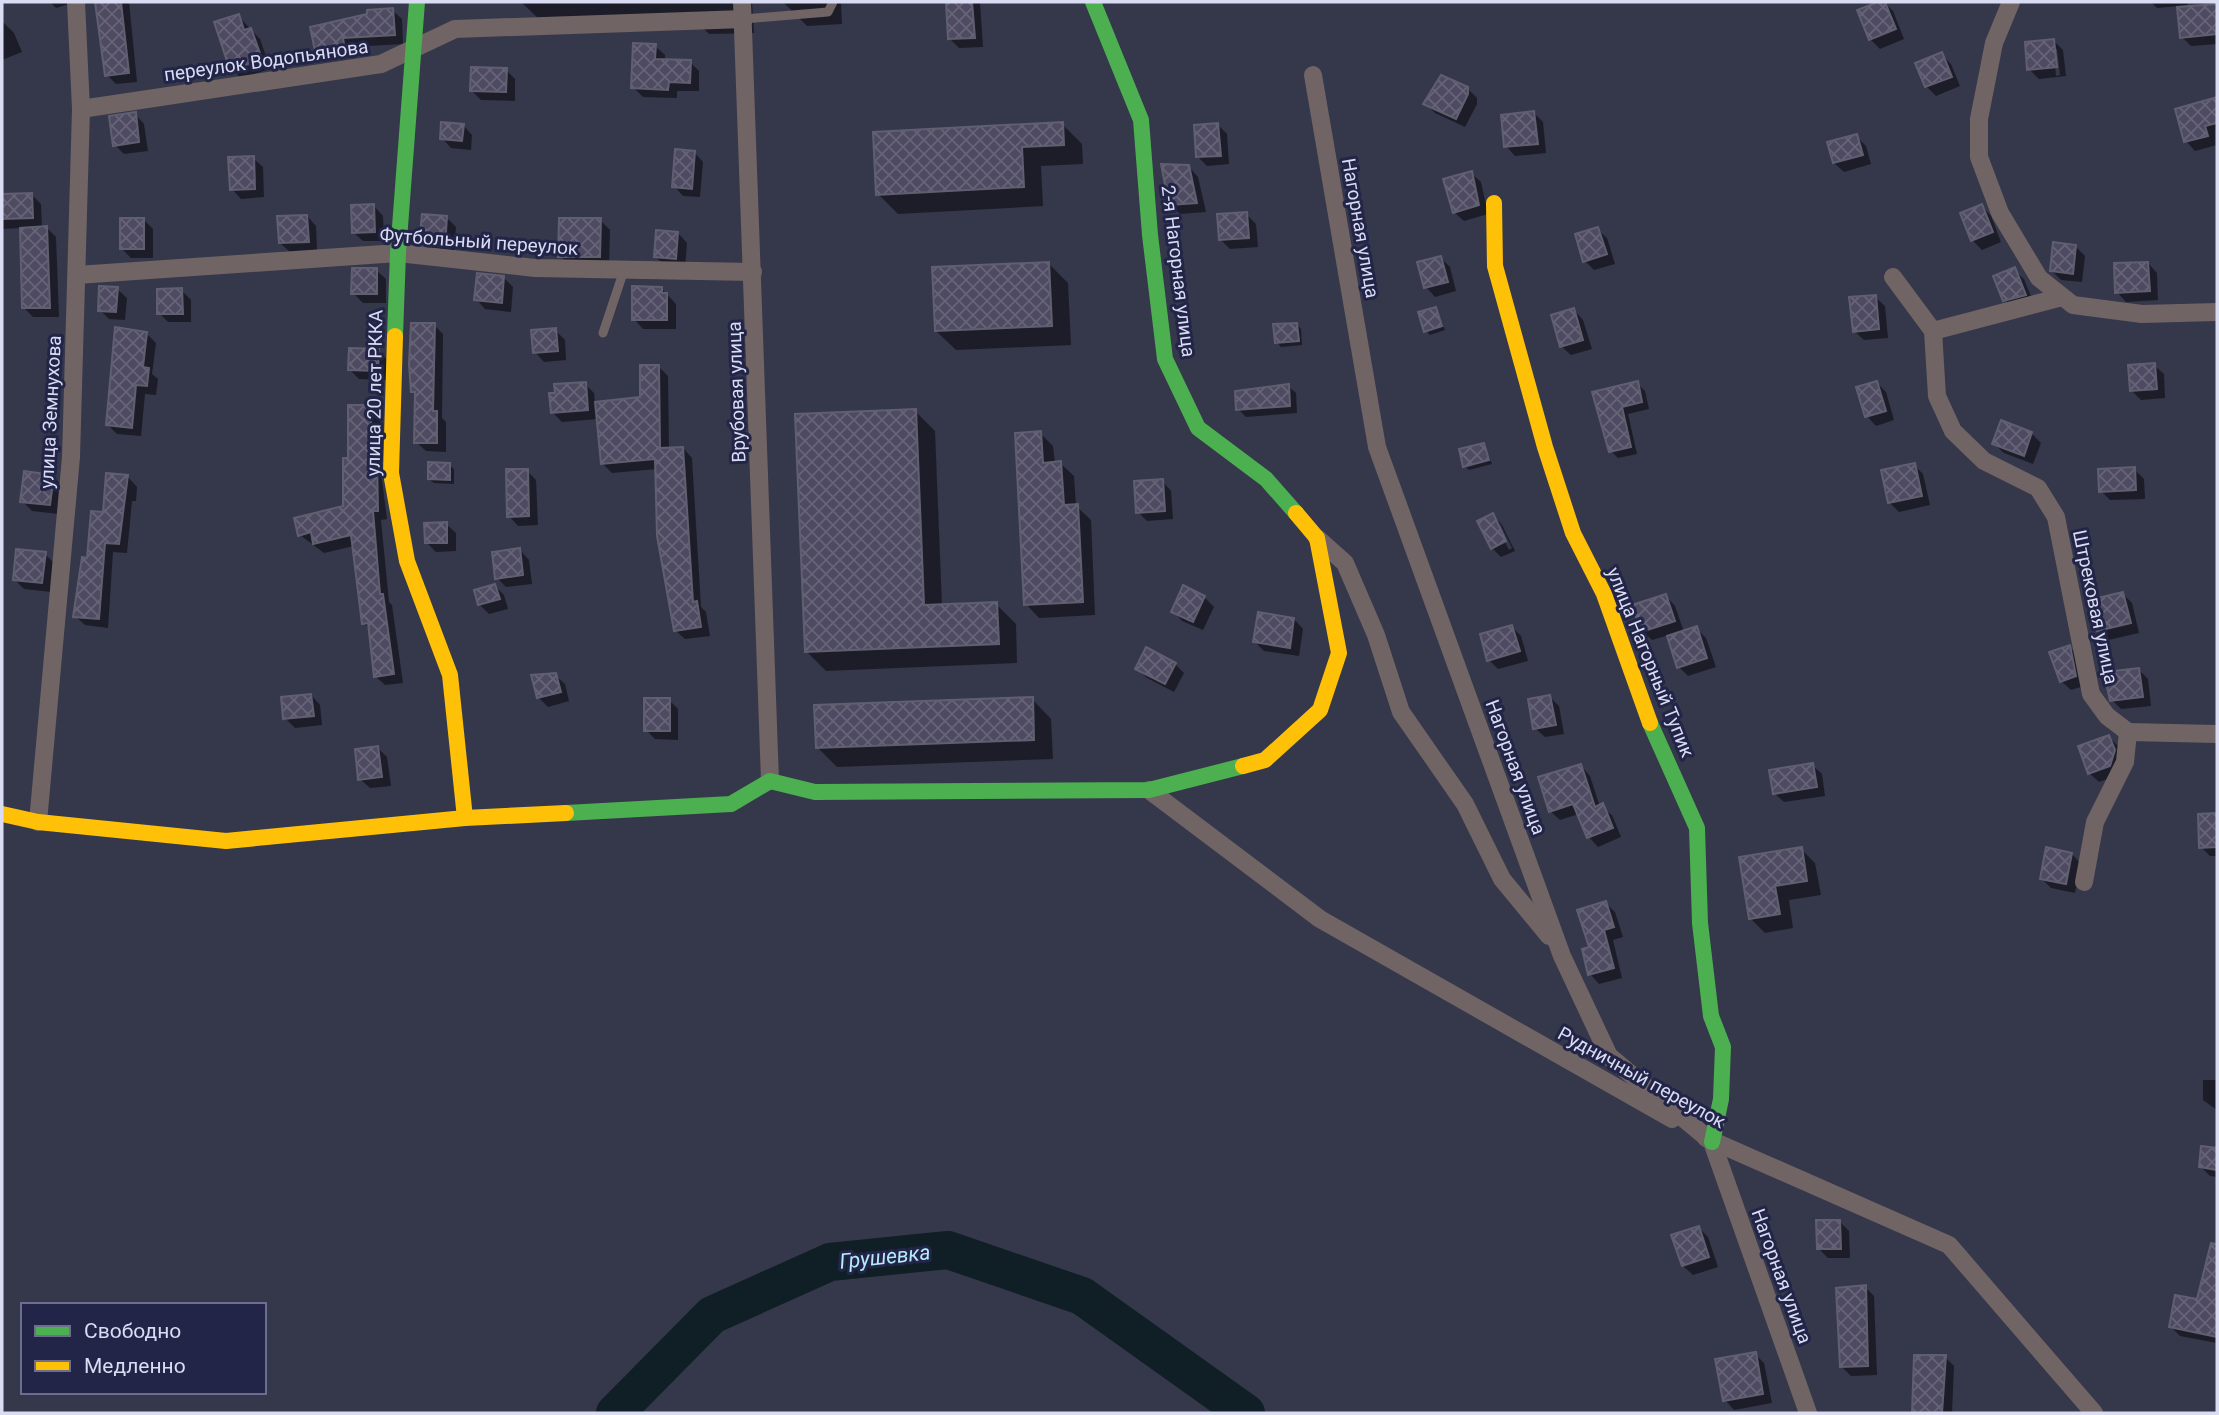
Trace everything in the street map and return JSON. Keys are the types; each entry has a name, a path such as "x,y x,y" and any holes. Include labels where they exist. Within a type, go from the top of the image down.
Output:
{"street":[{"name":"улица Земнухова","path":"38,822 71,457 81,108 76,2"},
{"name":"улица 20 лет РККА","path":"417,2 398,253 391,474 407,561 450,675 464,818"},
{"name":"2-я Нагорная улица","path":"1093,2 1141,120 1150,235 1165,359 1198,428 1266,479 1317,538"},
{"path":"2011,2 1994,43 1979,119 1979,157 2000,213 2039,278 2073,305 2142,314 2217,312"},
{"name":"переулок Водопьянова","path":"81,108 381,64 455,29 743,11"},
{"name":"Врубовая улица","path":"743,11 770,781"},
{"name":"Нагорная улица","path":"1313,75 1377,447 1562,956 1609,1056 1712,1142 1808,1413"},
{"name":"улица Нагорный Тупик","path":"1494,203 1495,266 1545,447 1573,533 1604,594 1656,740 1697,828 1700,923 1711,1016 1723,1046 1721,1099 1712,1142"},
{"name":"Футбольный переулок","path":"77,275 398,253 535,268 753,272"},
{"path":"1893,277 1933,331 2062,297"},
{"name":"Штрековая улица","path":"1933,331 1932,358 1937,396 1953,431 1984,461 2038,488 2056,517 2091,694 2107,716 2128,732"},
{"path":"2,814 38,822 226,841 464,818 732,804 770,781 815,792 1149,790 1265,760 1320,710 1339,653 1317,538"},
{"path":"1317,538 1345,563 1376,635 1401,712 1465,804 1502,879 1539,922 1562,956"},
{"path":"2084,882 2095,822 2125,762 2128,732 2217,734"},
{"name":"Рудничный переулок","path":"1149,790 1320,919 1712,1142 1949,1245 2094,1413"}],"lane":[{"path":"743,11 828,12 833,2"},
{"path":"603,332 624,270"}],"building":[{"path":"95,2 121,2 129,73 105,76"},
{"path":"946,2 972,2 975,38 948,39"},
{"path":"1885,2 1896,29 1869,40 1857,10"},
{"path":"2217,4 2217,34 2180,38 2177,7"},
{"path":"393,8 395,35 343,38 344,44 315,51 310,27 367,14 367,10"},
{"path":"239,14 244,30 251,28 262,59 230,70 214,22"},
{"path":"2054,39 2057,67 2027,70 2025,42"},
{"path":"633,43 656,44 655,59 691,60 690,83 669,82 668,90 631,88"},
{"path":"1942,52 1952,77 1925,87 1915,63"},
{"path":"471,67 507,68 506,92 470,91"},
{"path":"1441,75 1468,87 1468,94 1456,119 1423,104"},
{"path":"2217,97 2217,123 2205,126 2208,136 2184,142 2175,109"},
{"path":"1534,111 1538,144 1504,147 1501,115"},
{"path":"136,112 139,142 113,146 109,116"},
{"path":"441,122 464,124 462,141 440,139"},
{"path":"1063,122 1064,145 1022,147 1024,187 876,195 873,132"},
{"path":"1218,123 1221,156 1196,157 1194,125"},
{"path":"1857,134 1863,155 1833,163 1827,142"},
{"path":"675,149 695,151 692,189 672,187"},
{"path":"254,156 255,189 230,190 228,157"},
{"path":"1161,164 1189,165 1197,203 1169,205"},
{"path":"1472,171 1479,205 1453,213 1443,179"},
{"path":"32,193 33,218 2,219 2,194"},
{"path":"374,204 375,232 352,233 351,205"},
{"path":"1982,204 1993,232 1971,241 1960,213"},
{"path":"1247,212 1249,238 1219,240 1217,214"},
{"path":"422,214 447,216 445,247 419,244"},
{"path":"307,215 309,242 279,243 277,216"},
{"path":"120,218 144,218 144,249 120,249"},
{"path":"559,218 601,218 600,257 558,257"},
{"path":"47,226 50,308 22,308 20,228"},
{"path":"1598,227 1607,254 1583,262 1575,234"},
{"path":"656,230 678,232 676,259 654,257"},
{"path":"2053,242 2076,245 2073,274 2050,271"},
{"path":"1441,256 1448,282 1424,288 1417,262"},
{"path":"1049,262 1052,326 935,331 932,267"},
{"path":"2148,262 2150,291 2115,293 2114,263"},
{"path":"2015,267 2026,295 2003,301 1993,276"},
{"path":"352,268 377,268 377,294 351,294"},
{"path":"477,273 504,276 502,303 474,300"},
{"path":"99,286 118,287 116,312 98,311"},
{"path":"632,286 662,287 662,293 667,293 667,320 632,320"},
{"path":"182,288 183,314 157,314 157,289"},
{"path":"1876,295 1879,329 1853,332 1849,297"},
{"path":"1436,307 1442,326 1424,332 1418,312"},
{"path":"1574,308 1583,340 1560,347 1551,315"},
{"path":"411,323 435,323 433,411 437,411 437,443 414,443 415,392 411,392 409,364"},
{"path":"1297,323 1299,341 1275,343 1273,324"},
{"path":"115,327 147,332 143,367 149,368 147,386 136,385 132,428 106,425"},
{"path":"556,328 558,351 533,353 531,330"},
{"path":"349,348 379,349 378,371 348,370"},
{"path":"2155,363 2157,389 2130,391 2128,365"},
{"path":"640,365 659,365 660,448 683,447 693,602 697,601 701,627 674,631 657,536 655,459 601,464 595,402 640,397"},
{"path":"1638,381 1642,402 1622,407 1631,447 1609,452 1592,392"},
{"path":"1877,381 1886,411 1865,417 1856,387"},
{"path":"586,382 588,410 551,413 549,393 555,393 554,384"},
{"path":"1289,384 1290,406 1236,410 1235,391"},
{"path":"348,405 371,405 371,458 377,458 378,511 373,511 380,594 383,594 394,674 374,677 368,623 362,624 351,535 313,544 311,532 298,536 294,518 343,506 343,458 348,458"},
{"path":"916,409 924,605 997,602 999,644 805,652 795,414"},
{"path":"2001,420 2032,432 2024,456 1992,444"},
{"path":"1041,431 1043,463 1061,461 1064,505 1078,504 1083,602 1024,605 1015,433"},
{"path":"1484,443 1489,460 1463,467 1459,449"},
{"path":"428,462 450,463 450,480 428,479"},
{"path":"1915,463 1922,496 1888,503 1881,470"},
{"path":"2135,467 2136,490 2099,492 2098,469"},
{"path":"506,469 528,469 529,516 507,517"},
{"path":"24,471 54,475 50,505 20,502"},
{"path":"106,473 128,475 119,544 105,543 99,619 73,617 82,557 87,558 91,511 103,512"},
{"path":"1163,479 1165,511 1136,513 1134,481"},
{"path":"1493,513 1506,541 1491,549 1477,521"},
{"path":"447,522 447,543 425,543 424,523"},
{"path":"520,548 523,575 495,579 492,552"},
{"path":"16,549 46,552 42,583 13,580"},
{"path":"495,584 500,599 478,605 474,590"},
{"path":"1183,585 1205,596 1193,622 1171,612"},
{"path":"2123,592 2131,623 2097,631 2089,600"},
{"path":"1666,594 1675,621 1641,632 1632,605"},
{"path":"1258,612 1294,618 1290,648 1253,642"},
{"path":"1512,625 1520,651 1487,661 1480,634"},
{"path":"1697,626 1707,658 1677,668 1667,636"},
{"path":"2070,645 2076,676 2060,682 2049,652"},
{"path":"1146,647 1176,663 1165,684 1135,669"},
{"path":"2139,668 2143,697 2110,701 2104,672"},
{"path":"556,673 561,692 537,698 531,675"},
{"path":"311,694 314,716 283,719 281,697"},
{"path":"1550,695 1556,725 1533,729 1528,699"},
{"path":"1033,697 1034,740 816,748 814,705"},
{"path":"644,698 670,698 670,731 644,731"},
{"path":"2109,735 2115,750 2110,766 2088,774 2078,746"},
{"path":"378,746 382,777 358,780 355,749"},
{"path":"1813,763 1817,787 1773,794 1769,770"},
{"path":"1581,764 1595,807 1603,803 1613,828 1587,838 1573,804 1549,812 1538,777"},
{"path":"2217,813 2217,847 2199,848 2198,814"},
{"path":"1802,847 1807,881 1775,886 1780,914 1749,919 1739,857"},
{"path":"2046,847 2072,853 2066,884 2040,879"},
{"path":"1606,901 1614,927 1604,930 1614,968 1588,975 1582,949 1589,947 1577,910"},
{"path":"2201,1146 2217,1148 2217,1170 2199,1167"},
{"path":"1816,1220 1840,1220 1841,1249 1817,1249"},
{"path":"1699,1226 1709,1257 1682,1266 1671,1235"},
{"path":"2211,1243 2217,1244 2217,1337 2169,1327 2175,1295 2197,1299"},
{"path":"1866,1285 1868,1366 1840,1367 1836,1288"},
{"path":"1756,1352 1763,1394 1723,1401 1715,1359"},
{"path":"1914,1355 1946,1355 1942,1413 1912,1413"}],"waterway":[{"name":"Грушевка","path":"615,1413 712,1315 830,1262 948,1250 1082,1296 1246,1413"}],"traffic: fast":[{"path":"395,336 398,253 417,2"},
{"path":"1093,2 1141,120 1150,235 1165,359 1198,428 1266,479 1296,513"},
{"path":"1650,723 1697,828 1700,923 1711,1016 1723,1047 1721,1099 1712,1142"},
{"path":"566,813 731,804 770,781 815,792 1149,790 1243,766"}],"traffic: slow":[{"path":"1494,203 1495,266 1545,447 1573,533 1604,594 1650,723"},
{"path":"395,336 391,473 407,561 450,675 465,818"},
{"path":"1243,766 1265,760 1320,710 1339,653 1317,538 1296,513"},
{"path":"2,814 38,822 226,841 465,818 566,813"}]}
